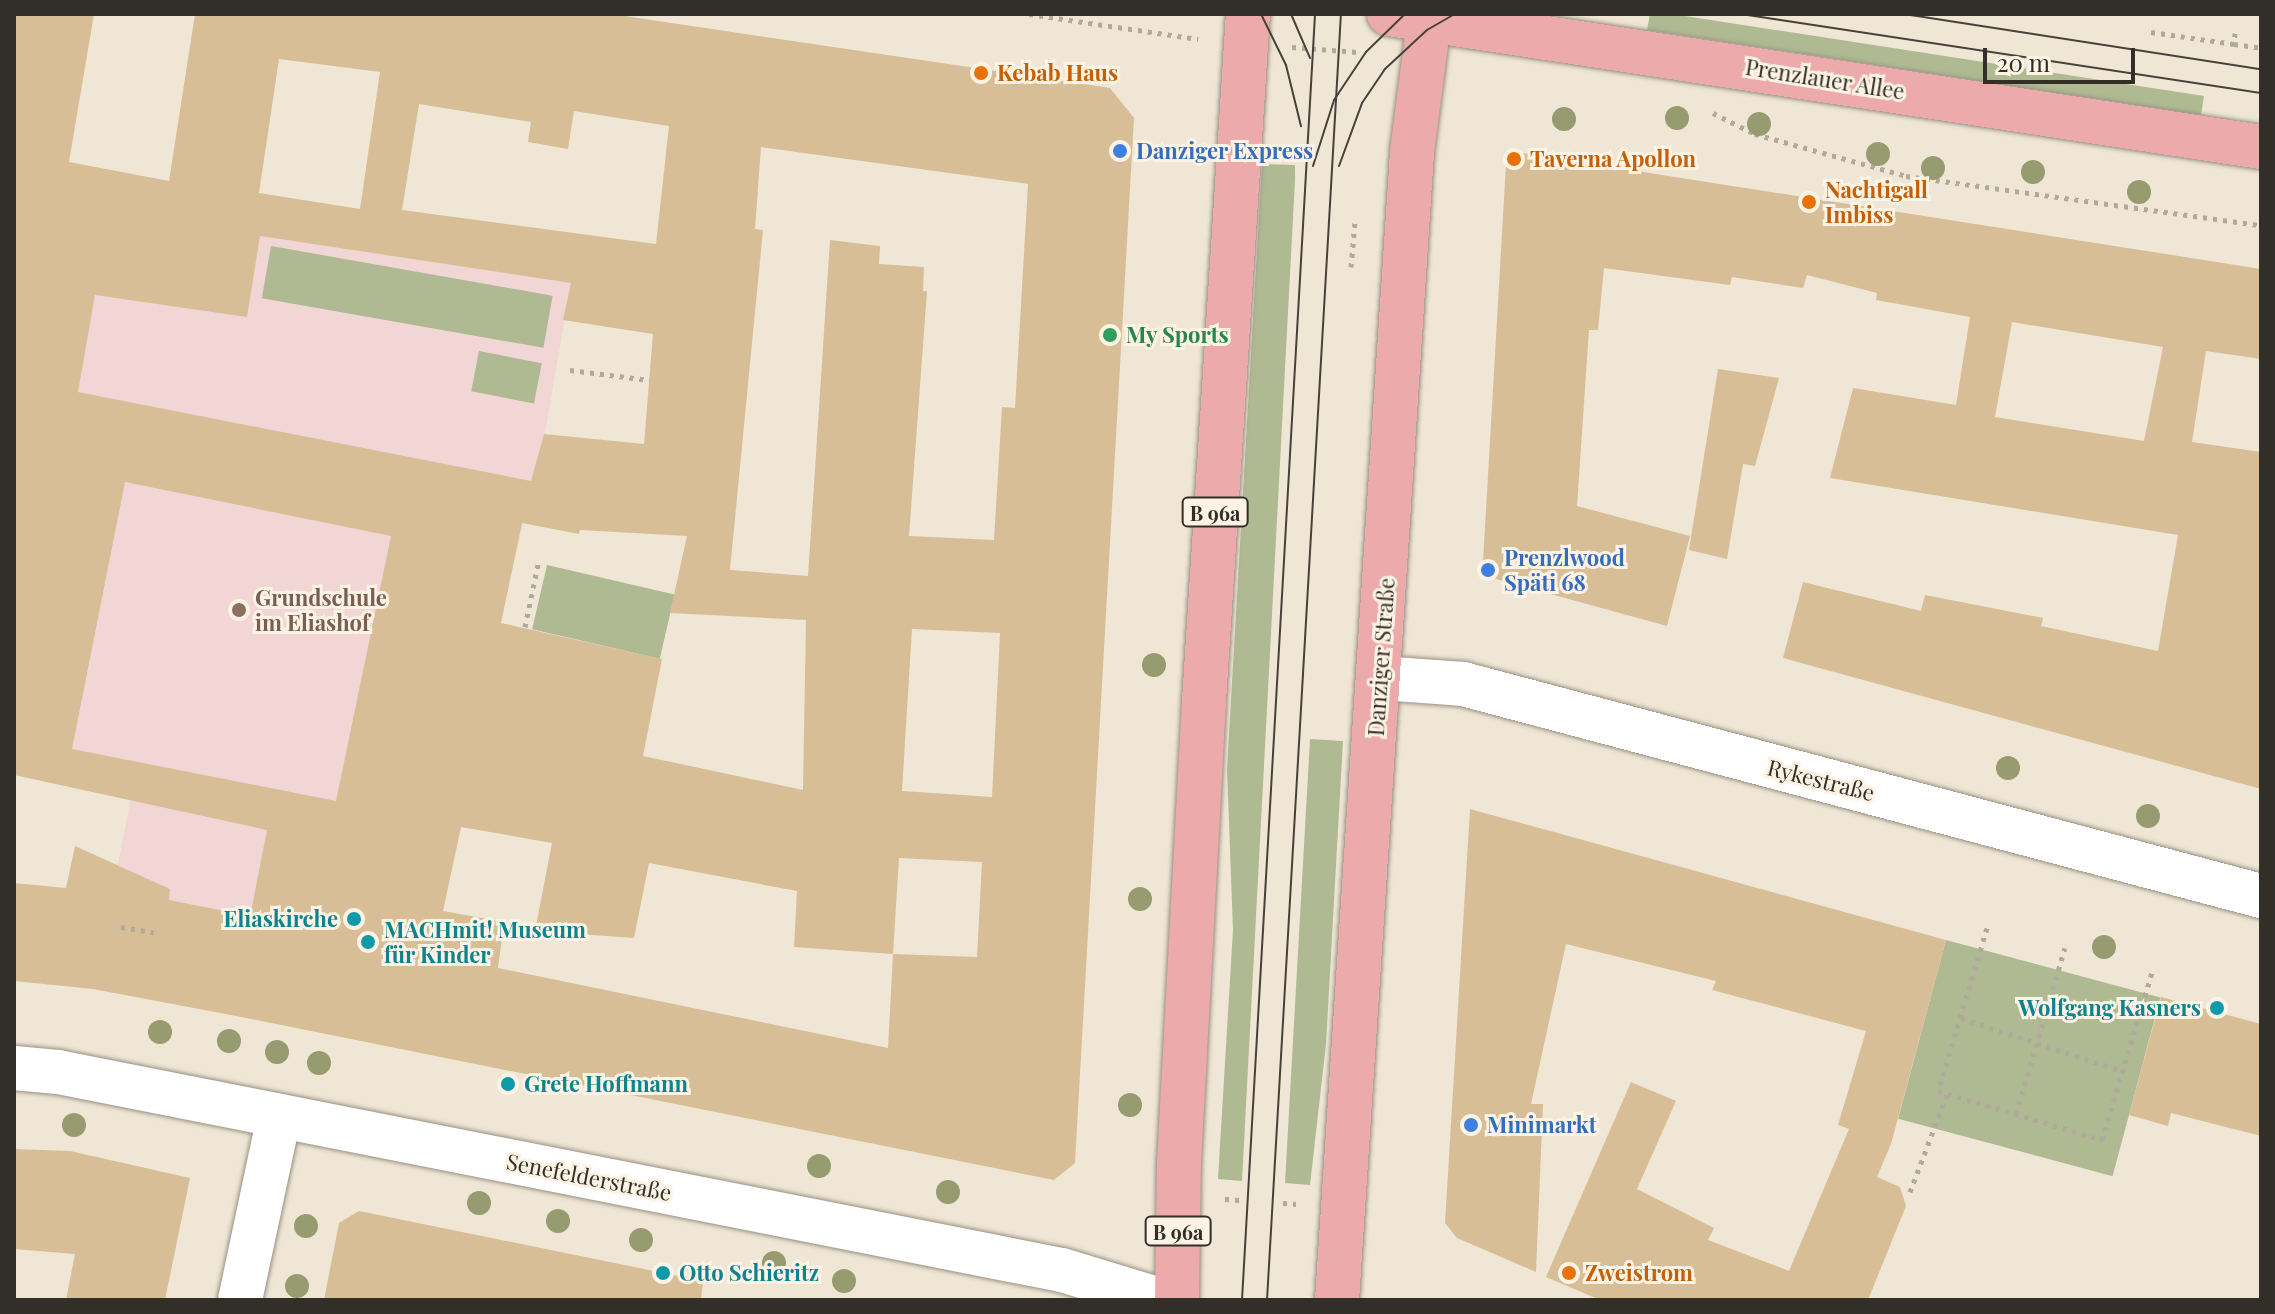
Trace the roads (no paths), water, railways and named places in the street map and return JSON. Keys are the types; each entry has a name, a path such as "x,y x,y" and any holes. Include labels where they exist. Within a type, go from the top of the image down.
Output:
{"main road":[{"name":"Prenzlauer Allee","path":"1418,26 2261,147"},
{"name":"Danziger Straße","path":"1337,1300 1380,678 1418,26"},
{"name":"B 96a","path":"1177,1300 1180,1131 1246,28"}],"street":[{"name":"Rykestraße","path":"1380,678 1463,684 2261,896"},
{"name":"Senefelderstraße","path":"14,1068 279,1116 1062,1270 1161,1300"},
{"path":"240,1300 279,1116"}],"tram line":[{"path":"1261,14 1286,65 1301,126"},
{"path":"1291,14 1310,58"},
{"path":"1242,1300 1315,14"},
{"path":"1267,1300 1341,14"},
{"path":"1313,166 1334,100 1366,52 1405,14"},
{"path":"1339,166 1362,103 1385,69 1427,30 1455,14"},
{"path":"1741,14 2261,93"},
{"path":"1904,14 2261,69"}],"place":[{"name":"Kebab Haus","path":"981,73"},
{"name":"Danziger Express","path":"1120,151"},
{"name":"Taverna Apollon","path":"1514,159"},
{"name":"Nachtigall Imbiss","path":"1809,202"},
{"name":"My Sports","path":"1110,335"},
{"name":"Prenzlwood Späti 68","path":"1488,570"},
{"name":"Grundschule im Eliashof","path":"239,610"},
{"name":"Eliaskirche","path":"354,919"},
{"name":"MACHmit! Museum für Kinder","path":"368,942"},
{"name":"Wolfgang Kasners","path":"2217,1008"},
{"name":"Grete Hoffmann","path":"508,1084"},
{"name":"Minimarkt","path":"1471,1125"},
{"name":"Otto Schieritz","path":"663,1273"},
{"name":"Zweistrom","path":"1569,1273"}]}
